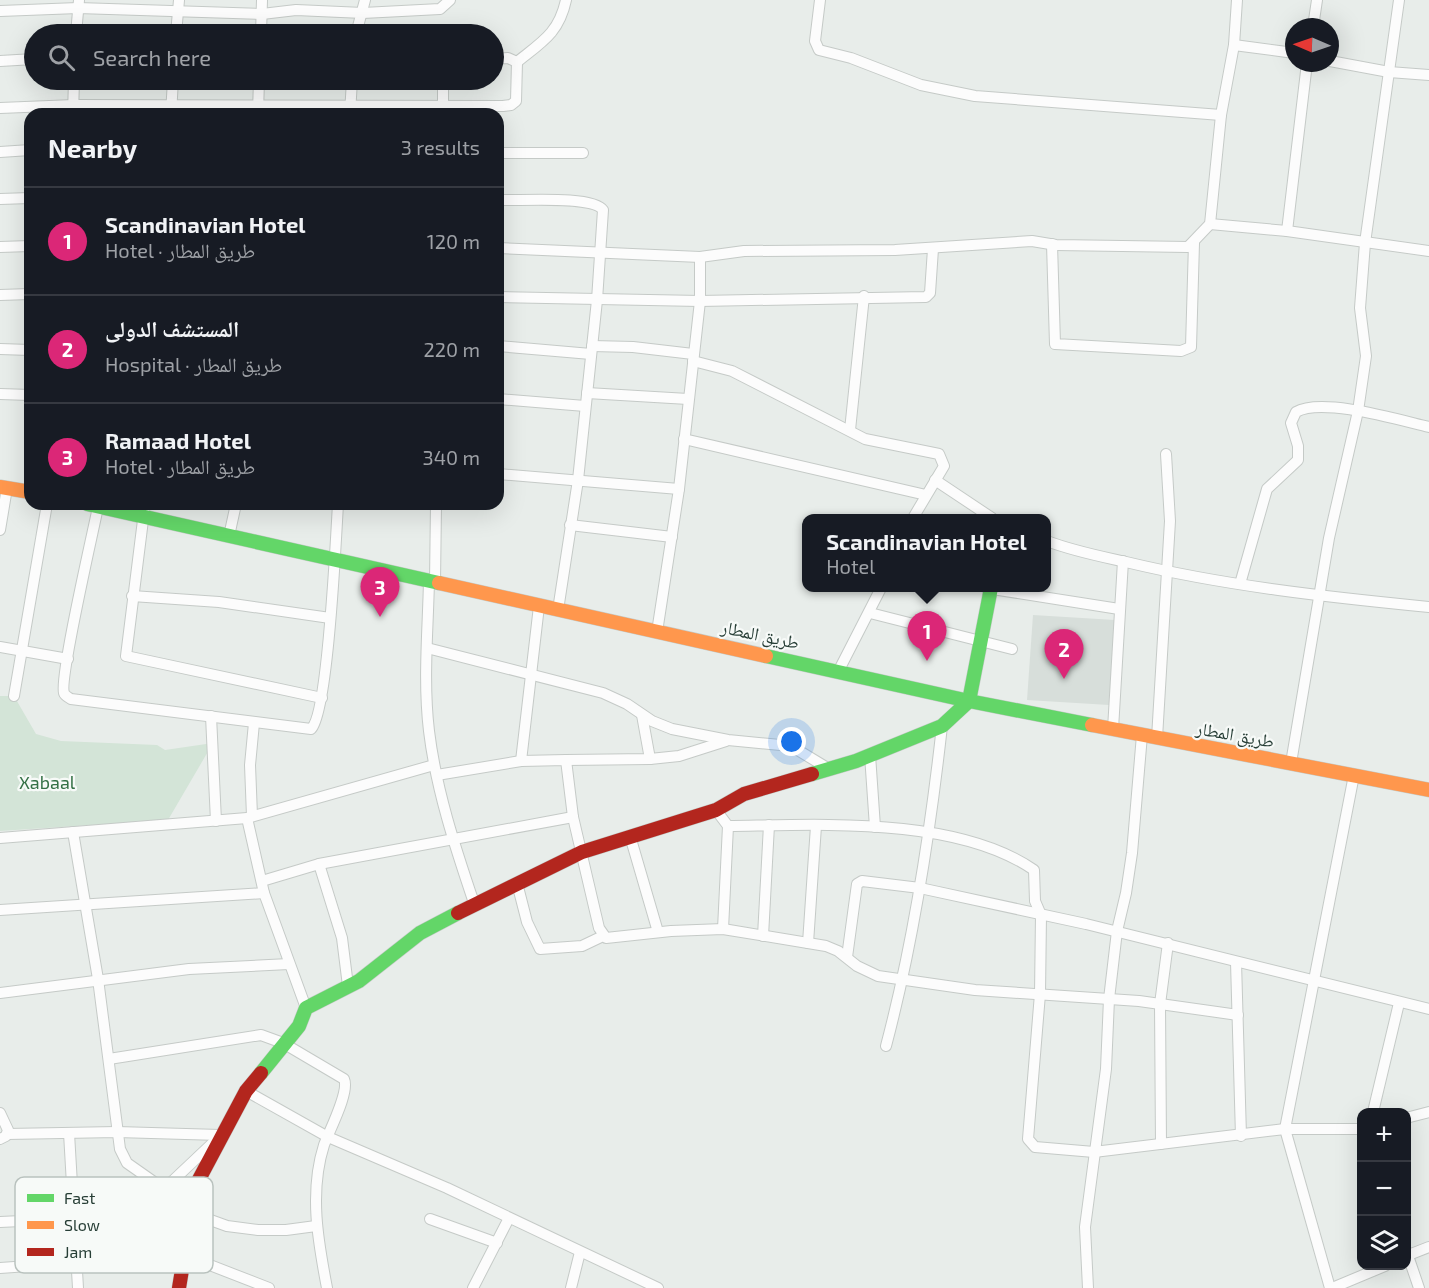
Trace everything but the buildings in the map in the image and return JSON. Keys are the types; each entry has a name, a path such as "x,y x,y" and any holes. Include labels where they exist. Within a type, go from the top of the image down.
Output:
{"main road":[{"path":"4,487 24,491"},
{"name":"طريق المطار","path":"144,510 229,536 657,632 839,670 969,701 1429,790"},
{"path":"200,1177 220,1135 246,1091 298,1026 306,1008 348,986 420,933 474,903 582,852 716,810 744,794 870,755 942,726 969,701 982,641 988,592"},
{"path":"179,1288 181,1273"}],"street":[{"path":"177,24 179,0"},
{"path":"262,0 262,24"},
{"path":"357,24 363,13 365,0"},
{"path":"0,11 79,4 178,12 262,14 296,10 363,13 440,9 450,0"},
{"path":"463,108 503,106 515,103 517,62 552,34 559,24 566,0"},
{"path":"820,0 815,41 819,50 851,58 921,85 975,96 1221,115"},
{"path":"504,248 700,256 744,251 933,249 996,242 1032,241 1052,244 1180,249 1194,243 1210,224 1221,115 1234,45 1237,0"},
{"path":"1314,18 1317,0"},
{"path":"1291,763 1329,538 1358,411 1366,356 1360,308 1365,243 1399,0"},
{"path":"77,24 79,4"},
{"path":"1234,45 1285,52"},
{"path":"504,58 517,62"},
{"path":"0,61 24,60"},
{"path":"1339,63 1389,72 1429,75"},
{"path":"1287,231 1306,72"},
{"path":"73,108 74,90"},
{"path":"171,108 172,90"},
{"path":"258,108 259,90"},
{"path":"350,108 351,90"},
{"path":"442,90 443,108"},
{"path":"0,108 24,108"},
{"path":"0,152 24,150"},
{"path":"504,153 583,153"},
{"path":"0,198 24,198"},
{"path":"504,200 580,201 596,203 603,210 597,300 578,480 558,610"},
{"path":"1210,224 1287,231 1429,251"},
{"path":"1052,244 1055,344 1181,351 1191,346 1194,243"},
{"path":"0,247 24,246"},
{"path":"504,297 700,301 928,296 933,249"},
{"path":"657,632 679,489 700,301 700,256"},
{"path":"0,294 24,294"},
{"path":"850,430 864,296"},
{"path":"504,346 591,350 633,347 693,358 732,371 880,443 939,454 944,466 916,514"},
{"path":"0,349 24,350"},
{"path":"587,393 688,399"},
{"path":"0,394 24,395"},
{"path":"504,399 585,406"},
{"path":"1240,584 1267,489 1298,460 1298,446 1292,431 1292,417 1304,407 1358,411 1429,427"},
{"path":"684,439 926,495"},
{"path":"1156,738 1170,521 1166,454"},
{"path":"504,474 679,489"},
{"path":"935,480 985,514"},
{"path":"0,530 4,487"},
{"path":"14,696 46,510"},
{"path":"92,510 64,688 70,699 311,729 322,698 338,510"},
{"path":"144,510 125,654 128,658 322,698"},
{"path":"229,536 235,510"},
{"path":"436,510 426,690 435,770 474,903"},
{"path":"570,525 672,537"},
{"path":"1051,543 1080,553 1165,572 1320,596 1429,607"},
{"path":"1113,729 1123,561"},
{"path":"839,670 879,592"},
{"path":"1014,592 1119,609"},
{"path":"132,596 219,602 330,618"},
{"path":"521,761 539,606"},
{"path":"870,613 1012,649"},
{"path":"0,647 68,659"},
{"path":"427,648 603,693 672,729 728,740 791,746 829,769"},
{"path":"642,715 650,759"},
{"path":"211,716 216,821"},
{"path":"254,723 249,817 264,893 306,1008"},
{"path":"886,1046 903,980 930,834 942,726"},
{"path":"1088,1288 1085,1227 1109,1043 1109,999 1117,932 1132,853 1142,735"},
{"path":"0,838 249,817 435,770 521,761 650,759 679,756 728,740"},
{"path":"870,755 875,826"},
{"path":"566,760 573,817 603,936 611,940 658,932 723,929 838,951 866,971 903,980 975,990 1160,1004 1239,1015"},
{"path":"1354,775 1285,1129 1331,1288 1374,1270"},
{"path":"716,810 728,826 723,929"},
{"path":"262,881 319,864 573,817"},
{"path":"763,936 769,825"},
{"path":"728,826 875,826 930,834 992,848 1034,870 1035,901 1041,915 1040,994 1030,1102 1030,1144 1035,1147 1094,1152 1285,1129 1357,1130"},
{"path":"808,944 816,826"},
{"path":"73,832 98,979 117,1132 127,1163 147,1177"},
{"path":"630,837 658,932"},
{"path":"319,864 342,938 348,986"},
{"path":"847,957 859,882 920,888 1168,943 1313,982 1429,1009"},
{"path":"517,883 527,922 540,949 582,946 603,936"},
{"path":"0,910 264,893"},
{"path":"1161,1144 1160,1004 1168,943"},
{"path":"1236,962 1241,1136"},
{"path":"0,993 189,969 289,964"},
{"path":"1374,1108 1399,1003"},
{"path":"109,1059 255,1035 283,1043 344,1079 345,1089 320,1164 316,1226 327,1288"},
{"path":"246,1091 328,1137 658,1288"},
{"path":"1411,1117 1429,1112"},
{"path":"0,1113 6,1122 4,1136 117,1132 220,1135"},
{"path":"69,1133 71,1177"},
{"path":"176,1177 220,1135"},
{"path":"473,1288 508,1218"},
{"path":"430,1219 496,1243"},
{"path":"0,1222 15,1221"},
{"path":"213,1221 227,1226 258,1230 286,1230 316,1226"},
{"path":"1411,1253 1429,1247"},
{"path":"571,1288 580,1252"},
{"path":"1411,1265 1419,1288"},
{"path":"213,1266 268,1288"},
{"path":"0,1268 15,1267"},
{"path":"77,1273 78,1288"}],"shaded area":[{"path":"1033,615 1115,620 1109,705 1027,700"}],"green space":[{"name":"Xabaal","path":"0,696 14,696 36,734 61,741 157,745 165,750 213,743 168,820 0,831"}],"traffic: fast":[{"path":"114,510 439,583"},
{"path":"812,774 856,761 942,726 969,701 990,592"},
{"path":"766,656 969,701 1092,725"},
{"path":"261,1073 299,1026 306,1008 359,981 420,933 458,913"}],"traffic: slow":[{"path":"0,487 24,491"},
{"path":"439,583 766,656"},
{"path":"1092,725 1429,790"}],"traffic: jam":[{"path":"458,913 582,852 716,810 744,794 812,774"},
{"path":"200,1177 246,1091 261,1073"},
{"path":"179,1288 181,1273"}],"place":[{"name":"Ramaad Hotel","path":"380,617"},
{"name":"Scandinavian Hotel","path":"927,661"},
{"name":"المستشف الدولى","path":"1064,679"}]}
